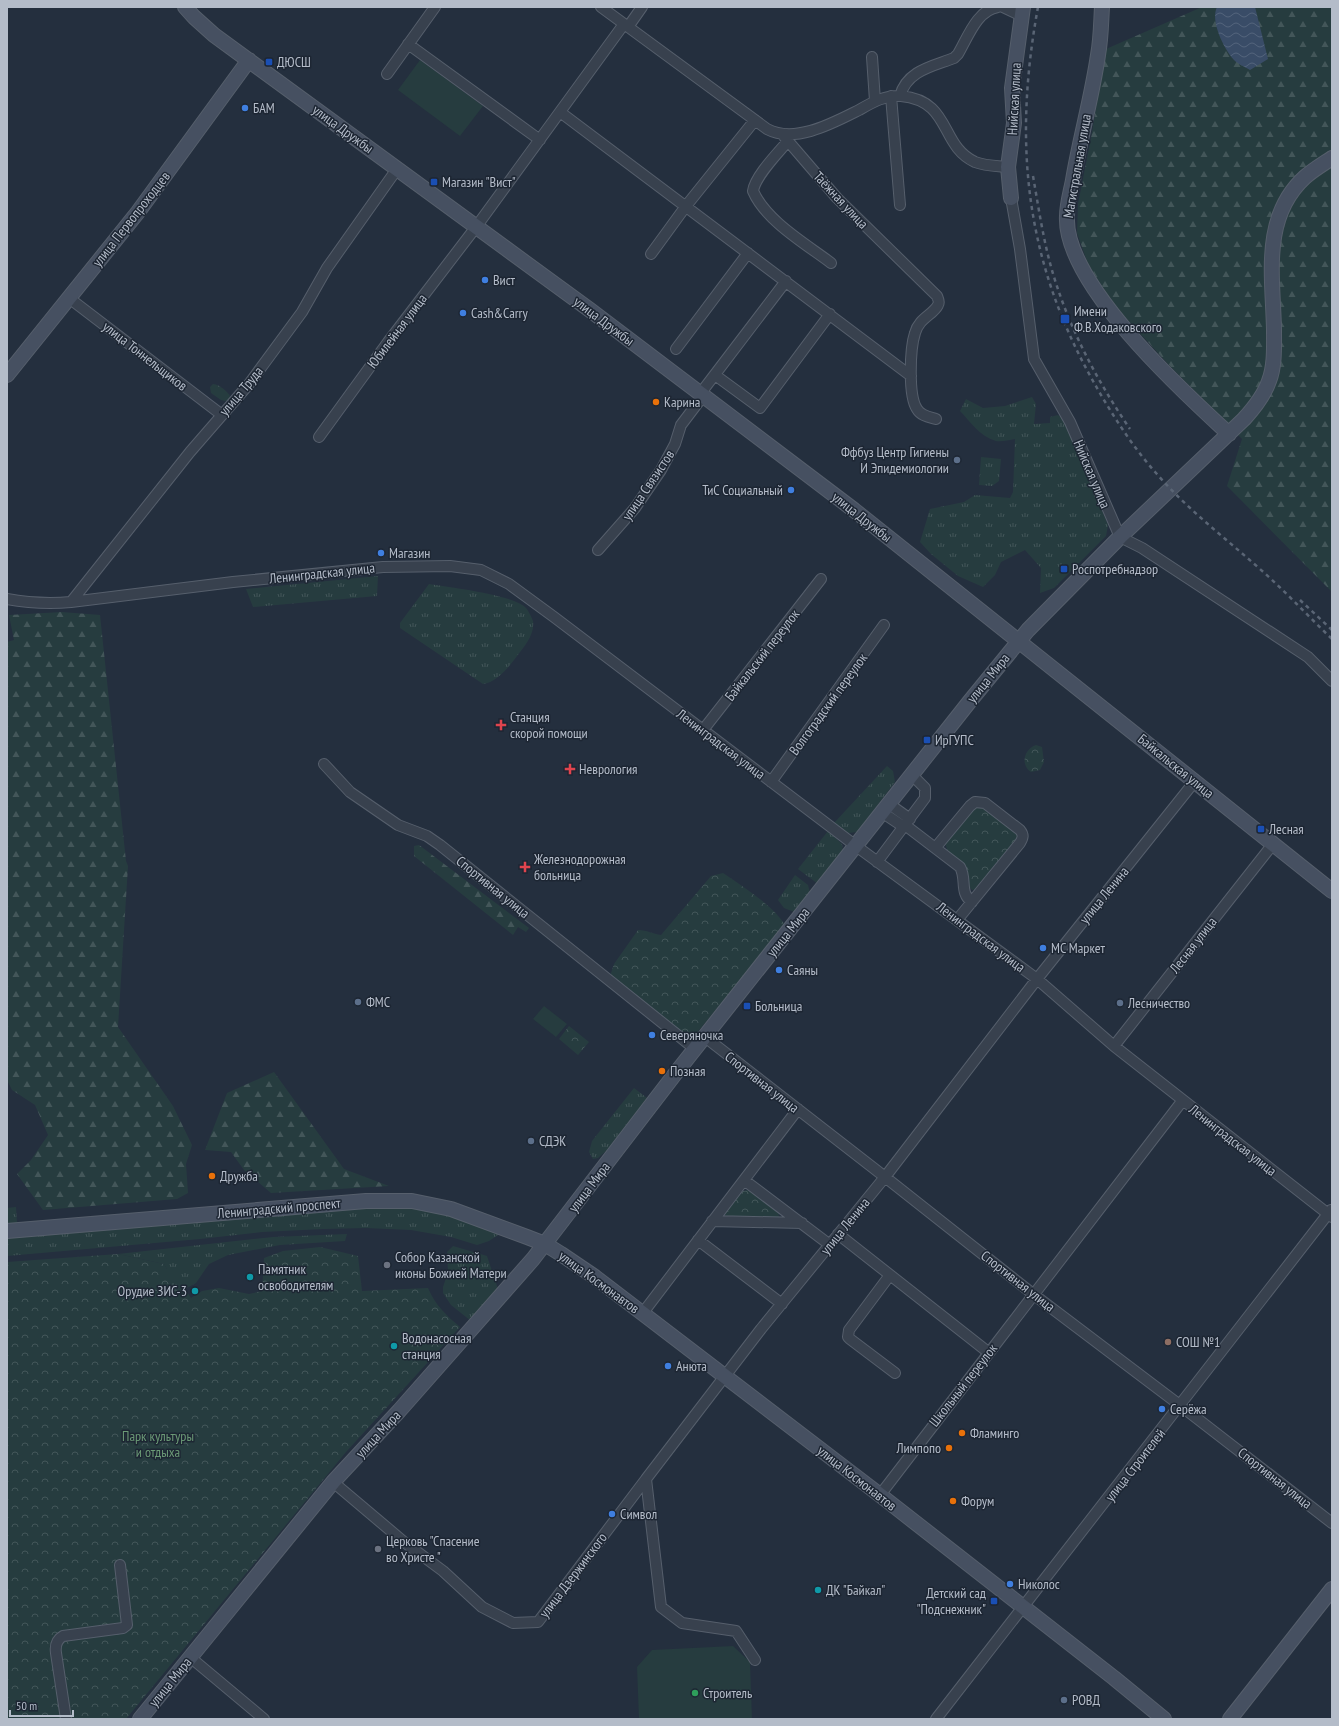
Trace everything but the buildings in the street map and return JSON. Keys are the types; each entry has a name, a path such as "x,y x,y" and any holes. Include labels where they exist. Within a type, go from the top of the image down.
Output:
{"street":[{"name":"улица Дружбы","path":"185,7 204,27 476,227 854,510 1019,641"},
{"path":"387,74 435,7"},
{"name":"Таёжная улица","path":"601,7 767,130 785,138 841,203 937,296 939,301 938,306 920,323 915,332 910,376 917,410 921,414 936,419"},
{"name":"Юбилейная улица","path":"319,437 560,112 626,25 642,7"},
{"path":"900,206 896,96 905,84 921,70 954,58 958,54 981,16 992,8 998,7"},
{"path":"1003,7 1022,12"},
{"name":"Магистральная улица","path":"1102,7 1098,55 1079,143 1067,216 1068,234 1072,250 1080,266 1113,314 1147,354 1185,394 1229,434"},
{"name":"Нийская улица","path":"1022,12 1012,88 1014,123 1008,167 1034,359 1070,422 1120,537"},
{"path":"408,44 540,140"},
{"path":"872,57 875,101"},
{"name":"улица Первопроходцев","path":"7,374 138,212 249,60"},
{"path":"831,263 775,220 760,204 753,191 756,183 785,138 817,128 855,112 875,101 896,96 918,100 934,109 958,148 975,162 985,165 1008,167"},
{"path":"560,112 748,252 910,376"},
{"path":"650,254 686,206 755,120"},
{"name":"улица Мира","path":"140,1719 333,1482 415,1394 545,1244 695,1049 1019,641 1120,537 1244,420 1257,404 1265,392 1270,380 1274,351 1272,244 1278,217 1284,202 1304,178 1332,158"},
{"name":"улица Труда","path":"71,602 150,501 249,384 302,312 327,268 397,169"},
{"path":"676,349 748,252"},
{"name":"улица Связистов","path":"598,550 635,508 675,444 681,425 715,375 786,281"},
{"name":"улица Тоннельщиков","path":"69,298 222,415"},
{"path":"715,375 760,408 830,314"},
{"path":"1120,537 1142,548 1308,657 1332,681"},
{"name":"Ленинградская улица","path":"7,599 48,604 224,583 384,567 450,566 481,570 509,584 520,592 856,846 1037,979 1114,1046 1331,1214"},
{"name":"Байкальский переулок","path":"703,730 821,579"},
{"name":"Волгоградский переулок","path":"771,782 884,625"},
{"name":"Байкальская улица","path":"1019,641 1332,891"},
{"name":"Спортивная улица","path":"324,764 350,792 398,826 427,836 440,845 695,1049"},
{"path":"878,862 923,802 926,792 920,781 912,775"},
{"name":"улица Ленина","path":"646,1479 782,1304 885,1176 1037,979 1195,782"},
{"path":"936,847 975,802 987,804 1022,832 1023,836 1021,841 957,920"},
{"path":"886,808 960,867 963,874 965,895 972,902"},
{"name":"Лесная улица","path":"1114,1046 1273,844"},
{"name":"Спортивная улица","path":"705,1037 885,1176 1033,1294 1332,1523"},
{"name":"Школьный переулок","path":"880,1495 988,1352 1183,1100"},
{"path":"642,1314 798,1109"},
{"path":"744,1180 830,1245"},
{"name":"Ленинградский проспект","path":"7,1231 366,1201 396,1200 428,1203 451,1209 545,1244"},
{"name":"улица Строителей","path":"936,1719 1331,1214"},
{"path":"712,1222 802,1223"},
{"path":"838,1234 988,1352"},
{"path":"698,1240 782,1304"},
{"name":"улица Космонавтов","path":"545,1244 595,1277 726,1376 1024,1607 1164,1719"},
{"path":"890,1275 848,1333 850,1339 894,1373"},
{"path":"646,1479 661,1607 682,1623 736,1631 755,1660"},
{"name":"улица Дзержинского","path":"333,1482 404,1542 443,1571 482,1607 514,1623 538,1622 646,1479"},
{"path":"66,1719 56,1653 56,1643 63,1636 123,1628 127,1625 120,1566"},
{"path":"1230,1719 1332,1589"},
{"path":"190,1657 264,1719"}],"green space":[{"path":"1202,7 1332,7 1332,592 1227,486 1242,439 1169,365 1114,305 1088,264 1077,233 1078,204 1106,49"},
{"path":"420,60 483,106 460,136 398,90"},
{"path":"213,384 221,387 227,392 230,396 229,400 221,400 211,393 210,387"},
{"path":"1032,397 1036,404 1034,424 1050,423 1050,417 1058,415 1064,420 1108,525 1106,536 1054,588 1040,593 1041,568 1025,550 1001,562 995,575 983,587 958,576 931,554 920,542 930,509 964,502 975,495 1010,498 1013,492 1015,439 996,441 980,432 960,411 966,399 983,408 1005,406"},
{"path":"981,457 1001,459 999,481 992,486 979,485"},
{"path":"378,576 377,596 253,607 246,589"},
{"path":"429,584 495,595 519,603 527,609 533,621 531,635 514,660 493,681 483,684 400,628 400,623"},
{"path":"62,612 100,615 126,861 128,866 118,1027 173,1106 192,1145 186,1164 188,1193 177,1199 43,1210 17,1174 31,1160 48,1135 35,1105 12,1090 7,1080 7,642 14,640 9,615"},
{"path":"1036,745 1042,747 1044,762 1040,770 1031,772 1025,765 1025,757 1026,753"},
{"path":"887,766 893,771 895,782 857,832 848,833 834,823"},
{"path":"984,806 1018,834 1018,837 976,889 972,890 967,884 966,867 948,852 945,843 957,826 972,810"},
{"path":"828,831 842,844 843,851 818,884 798,869"},
{"path":"419,845 529,928 526,932 518,927 513,935 414,856 414,846"},
{"path":"723,873 766,904 785,925 695,1035 685,1035 610,976 614,964 638,930 661,935 711,876"},
{"path":"795,875 808,885 810,893 794,912 784,908 778,900"},
{"path":"544,1006 567,1024 556,1037 533,1019"},
{"path":"569,1026 589,1042 578,1055 559,1039"},
{"path":"274,1072 344,1169 389,1186 271,1193 244,1170 231,1152 205,1150 227,1093"},
{"path":"634,1088 647,1098 606,1151 598,1158 593,1159 589,1152 592,1141"},
{"path":"748,1190 778,1211 778,1219 725,1216 726,1211 743,1191"},
{"path":"16,1207 17,1223 7,1224 7,1208"},
{"path":"364,1208 424,1208 462,1218 501,1233 489,1241 477,1245 451,1237 411,1230 366,1228 323,1229 262,1232 7,1256 7,1237"},
{"path":"347,1234 345,1241 280,1245 228,1255 209,1264 196,1283 185,1289 175,1288 167,1281 167,1269 164,1264 118,1254 273,1237"},
{"path":"453,1246 487,1256 498,1289 471,1321 451,1305 443,1293 443,1287 448,1272 447,1252"},
{"name":"Парк культуры и отдыха","path":"320,1247 358,1256 362,1291 428,1288 438,1305 460,1327 346,1452 126,1719 7,1719 7,1262 118,1254 164,1264 167,1269 167,1281 175,1288 185,1289 191,1298 202,1291 219,1288 249,1294 262,1291 264,1258 283,1251"},
{"name":"Строитель","path":"733,1646 750,1662 752,1719 639,1719 637,1667 652,1650"}],"water":[{"path":"1217,7 1255,7 1268,59 1250,70 1234,60 1226,49 1219,35 1215,20"}],"railway":[{"path":"1038,7 1030,57 1026,106 1026,153 1031,200 1039,245 1052,291 1070,336 1093,381 1115,417 1130,440 1156,473 1193,511 1269,577 1332,639"},
{"path":"1033,176 1047,252 1061,297 1086,356 1096,375 1130,429"},
{"path":"1300,600 1332,630"}],"place":[{"name":"ДЮСШ","path":"269,62"},
{"name":"БАМ","path":"245,108"},
{"name":"Магазин \"Вист\"","path":"434,182"},
{"name":"Вист","path":"485,280"},
{"name":"Cash&Carry","path":"463,313"},
{"name":"Имени Ф.В.Ходаковского","path":"1065,319"},
{"name":"Карина","path":"656,402"},
{"name":"Ффбуз Центр Гигиены И Эпидемиологии","path":"957,460"},
{"name":"ТиС Социальный","path":"791,490"},
{"name":"Магазин","path":"381,553"},
{"name":"Роспотребнадзор","path":"1064,569"},
{"name":"Станция скорой помощи","path":"501,725"},
{"name":"ИрГУПС","path":"927,740"},
{"name":"Неврология","path":"570,769"},
{"name":"Лесная","path":"1261,829"},
{"name":"Железнодорожная больница","path":"525,867"},
{"name":"МС Маркет","path":"1043,948"},
{"name":"Саяны","path":"779,970"},
{"name":"ФМС","path":"358,1002"},
{"name":"Лесничество","path":"1120,1003"},
{"name":"Больница","path":"747,1006"},
{"name":"Северяночка","path":"652,1035"},
{"name":"Позная","path":"662,1071"},
{"name":"СДЭК","path":"531,1141"},
{"name":"Дружба","path":"212,1176"},
{"name":"Собор Казанской иконы Божией Матери","path":"387,1265"},
{"name":"Памятник освободителям","path":"250,1277"},
{"name":"Орудие ЗИС-3","path":"195,1291"},
{"name":"СОШ №1","path":"1168,1342"},
{"name":"Водонасосная станция","path":"394,1346"},
{"name":"Анюта","path":"668,1366"},
{"name":"Серёжа","path":"1162,1409"},
{"name":"Фламинго","path":"962,1433"},
{"name":"Лимпопо","path":"949,1448"},
{"name":"Форум","path":"953,1501"},
{"name":"Символ","path":"612,1514"},
{"name":"Церковь \"Спасение во Христе \"","path":"378,1549"},
{"name":"Николос","path":"1010,1584"},
{"name":"ДК \"Байкал\"","path":"818,1590"},
{"name":"Детский сад \"Подснежник\"","path":"994,1601"},
{"name":"Строитель","path":"695,1693"},
{"name":"РОВД","path":"1064,1700"}]}
